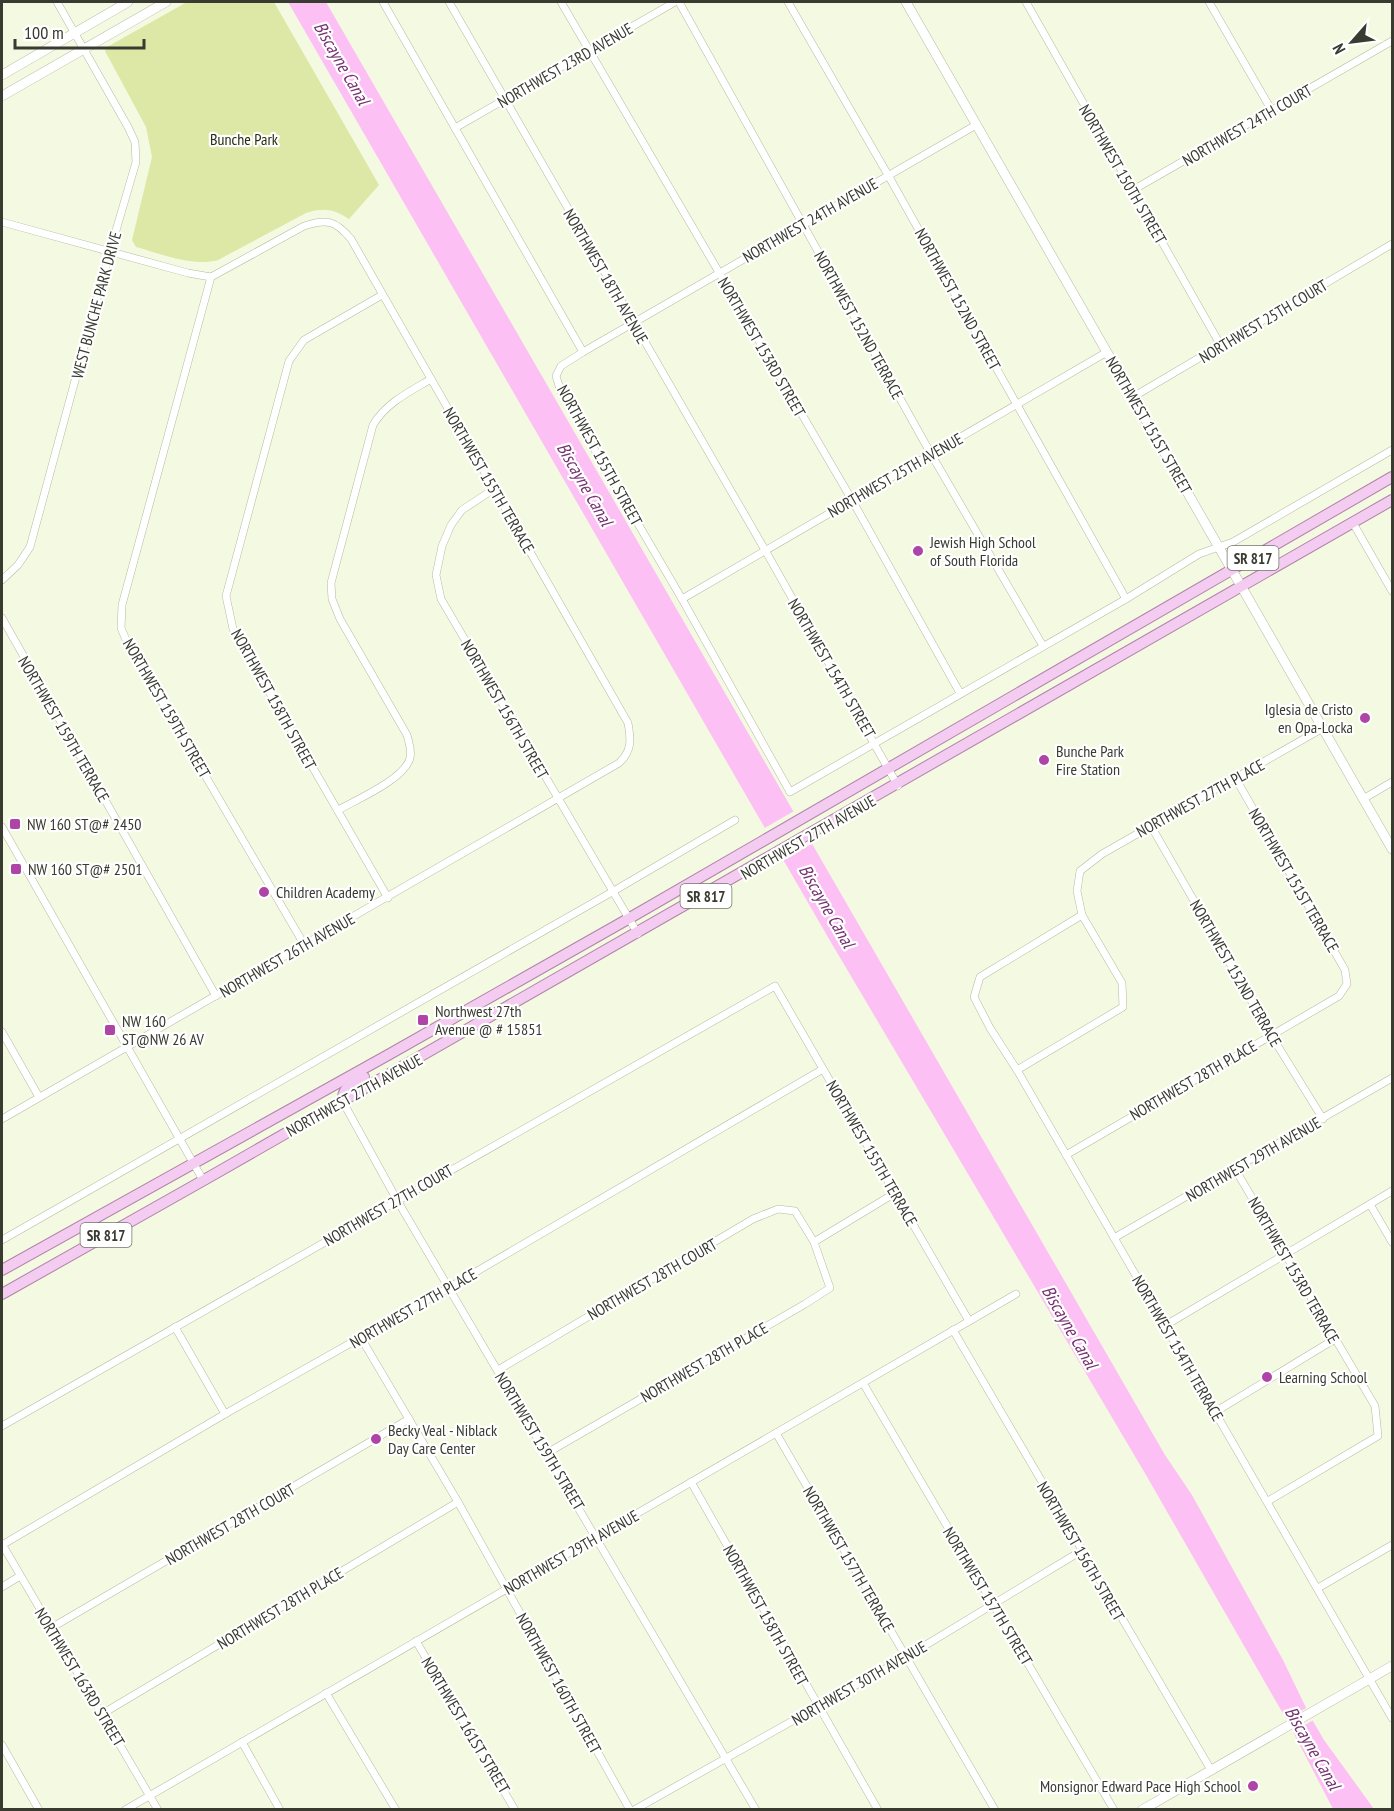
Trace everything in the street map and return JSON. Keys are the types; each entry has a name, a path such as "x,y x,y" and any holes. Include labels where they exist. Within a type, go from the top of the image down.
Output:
{"main road":[{"name":"NORTHWEST 27TH AVENUE","path":"2,1270 628,919 1392,477"},
{"name":"NORTHWEST 27TH AVENUE","path":"5,1292 774,857 1392,500"},
{"path":"1027,689 1036,705"},
{"path":"344,1102 342,1095 346,1088 415,1047 419,1038"},
{"path":"2,1277 5,1292"}],"street":[{"name":"WEST BUNCHE PARK DRIVE","path":"2,579 18,565 30,547 136,162 135,142 57,2"},
{"path":"2,75 128,2"},
{"path":"2,96 166,2"},
{"path":"383,2 583,352"},
{"name":"NORTHWEST 18TH AVENUE","path":"449,2 765,550"},
{"name":"NORTHWEST 153RD STREET","path":"561,2 852,501 960,693"},
{"name":"NORTHWEST 23RD AVENUE","path":"455,128 675,2"},
{"name":"NORTHWEST 152ND TERRACE","path":"679,2 931,454 1043,646"},
{"name":"NORTHWEST 152ND STREET","path":"788,2 1126,599"},
{"name":"NORTHWEST 151ST STREET","path":"906,2 1392,849"},
{"name":"NORTHWEST 150TH STREET","path":"1026,2 1221,346"},
{"path":"1209,2 1272,111"},
{"name":"NORTHWEST 24TH COURT","path":"1133,190 1392,41"},
{"name":"NORTHWEST 24TH AVENUE","path":"583,352 976,125"},
{"name":"NORTHWEST 155TH TERRACE","path":"211,277 304,226 319,221 341,227 351,239 627,723 631,738 630,749"},
{"path":"2,222 188,273 211,277"},
{"name":"NORTHWEST 25TH COURT","path":"1133,397 1392,244"},
{"name":"NORTHWEST 159TH STREET","path":"211,277 122,605 121,628 127,642 305,946"},
{"name":"NORTHWEST 158TH STREET","path":"382,295 304,340 289,361 226,596 233,629 388,898"},
{"name":"NORTHWEST 155TH STREET","path":"583,352 561,366 556,376 561,392 682,599 790,792 874,742"},
{"name":"NORTHWEST 25TH AVENUE","path":"682,599 1107,352"},
{"path":"338,810 390,781 403,771 410,760 411,749 407,735 340,619 332,599 331,583 373,425 380,413 393,402 431,379"},
{"path":"874,742 1126,599 1199,554 1233,542 1392,450"},
{"name":"NORTHWEST 156TH STREET","path":"494,489 462,510 451,525 442,546 436,575 441,599 638,934"},
{"path":"1353,523 1392,591"},
{"name":"NORTHWEST 154TH STREET","path":"765,550 898,786"},
{"name":"NORTHWEST 159TH TERRACE","path":"2,618 216,996"},
{"name":"NORTHWEST 27TH PLACE","path":"1082,915 1077,891 1080,871 1102,854 1323,728"},
{"name":"NORTHWEST 26TH AVENUE","path":"2,1119 558,799 619,763 630,749"},
{"name":"NORTHWEST 151ST TERRACE","path":"1236,779 1346,970 1347,984"},
{"path":"1363,799 1392,782"},
{"path":"2,1240 735,820"},
{"path":"2,826 204,1180"},
{"name":"NORTHWEST 152ND TERRACE","path":"1151,826 1271,1035 1323,1119"},
{"path":"1017,1070 1123,1007 1122,983 1082,915"},
{"name":"NORTHWEST 154TH TERRACE","path":"1082,915 980,976 974,997 1392,1718"},
{"name":"NORTHWEST 28TH PLACE","path":"1066,1155 1339,996 1347,984"},
{"name":"NORTHWEST 155TH TERRACE","path":"775,986 969,1321"},
{"name":"NORTHWEST 27TH COURT","path":"2,1426 775,986"},
{"path":"2,1032 39,1097"},
{"name":"NORTHWEST 27TH PLACE","path":"2,1545 823,1069"},
{"name":"NORTHWEST 29TH AVENUE","path":"1114,1238 1392,1078"},
{"name":"NORTHWEST 159TH STREET","path":"344,1102 397,1200 756,1809"},
{"name":"NORTHWEST 153RD TERRACE","path":"1235,1169 1375,1406 1378,1436 1268,1501"},
{"path":"1166,1325 1287,1256 1392,1191"},
{"path":"814,1242 895,1193"},
{"path":"1371,1206 1392,1242"},
{"name":"NORTHWEST 28TH COURT","path":"498,1370 753,1219 778,1209 795,1211 814,1242"},
{"name":"NORTHWEST 28TH PLACE","path":"547,1453 830,1288 814,1242"},
{"name":"NORTHWEST 29TH AVENUE","path":"125,1809 1016,1294"},
{"path":"175,1327 225,1414"},
{"name":"NORTHWEST 156TH STREET","path":"953,1330 1211,1770"},
{"name":"NORTHWEST 160TH STREET","path":"361,1338 458,1502 632,1809"},
{"path":"1215,1412 1335,1339"},
{"name":"NORTHWEST 157TH STREET","path":"863,1383 1114,1809"},
{"name":"NORTHWEST 28TH COURT","path":"51,1628 409,1419"},
{"name":"NORTHWEST 157TH TERRACE","path":"776,1433 995,1809"},
{"name":"NORTHWEST 158TH STREET","path":"691,1482 878,1809"},
{"name":"NORTHWEST 28TH PLACE","path":"102,1714 458,1502"},
{"name":"NORTHWEST 163RD STREET","path":"2,1545 158,1809"},
{"path":"1318,1588 1392,1545"},
{"name":"NORTHWEST 30TH AVENUE","path":"632,1809 906,1657 1081,1551"},
{"path":"2,1587 20,1576"},
{"name":"NORTHWEST 161ST STREET","path":"416,1641 515,1809"},
{"path":"1142,1809 1392,1666"},
{"path":"326,1693 396,1809"},
{"path":"242,1742 280,1809"},
{"path":"2,1745 39,1809"}],"green space":[{"name":"Bunche Park","path":"187,2 274,2 379,185 349,219 328,210 312,211 218,260 208,262 177,259 136,247 132,240 152,157 146,127 105,51 107,47"}],"water":[{"name":"Biscayne Canal","path":"288,2 326,2 1165,1455 1192,1495 1283,1660 1310,1716 1324,1740 1374,1809 1333,1809 1289,1724 1146,1475 829,939"}],"pier":[{"path":"794,811 813,843 781,862 763,829"},
{"path":"1308,1707 1315,1719 1290,1734 1283,1721"}],"place":[{"name":"Jewish High School of South Florida","path":"918,551"},
{"name":"Iglesia de Cristo en Opa-Locka","path":"1365,718"},
{"name":"Bunche Park Fire Station","path":"1044,760"},
{"name":"NW 160 ST@# 2450","path":"15,824"},
{"name":"NW 160 ST@# 2501","path":"16,869"},
{"name":"Children Academy","path":"264,892"},
{"name":"Northwest 27th Avenue @ # 15851","path":"423,1020"},
{"name":"NW 160 ST@NW 26 AV","path":"110,1030"},
{"name":"Learning School","path":"1267,1377"},
{"name":"Becky Veal - Niblack Day Care Center","path":"376,1439"},
{"name":"Monsignor Edward Pace High School","path":"1253,1786"}]}
